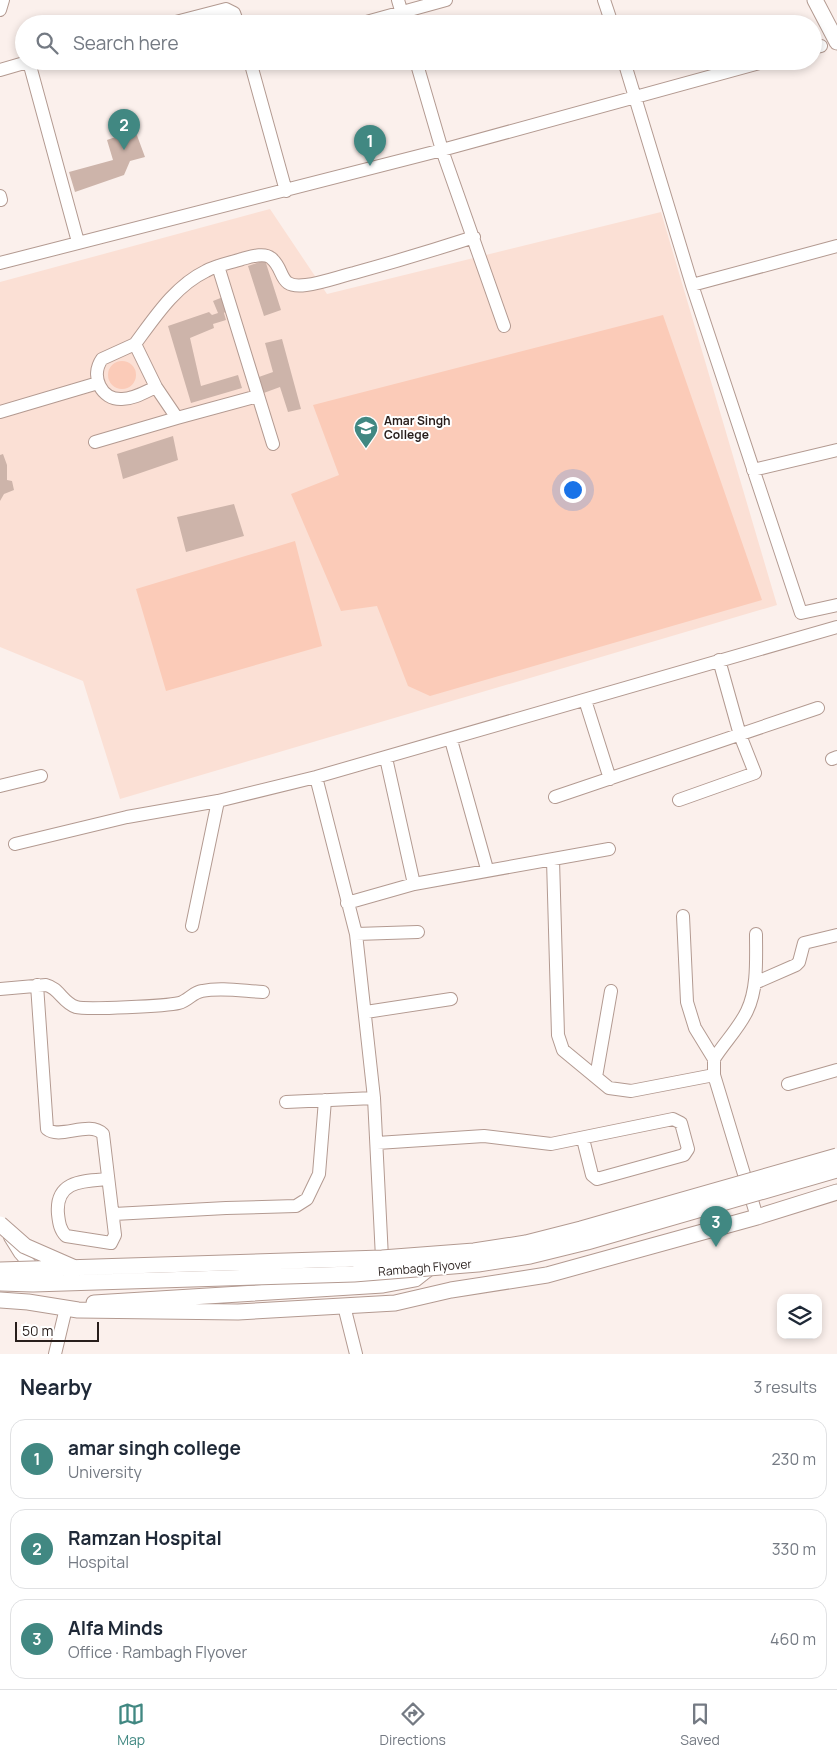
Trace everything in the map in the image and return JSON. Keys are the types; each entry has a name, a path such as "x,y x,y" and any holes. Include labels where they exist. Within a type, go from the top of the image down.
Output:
{"main road":[{"path":"815,0 837,42"},
{"name":"Rambagh Flyover","path":"1,1275 79,1269 382,1258 474,1251 526,1243 581,1230 837,1156"},
{"path":"1,1275 41,1278 289,1268 354,1268 521,1250 600,1233 837,1164"},
{"name":"Rambagh Flyover","path":"1,1275 32,1284 354,1274 429,1268 530,1256 690,1214 837,1170"},
{"path":"0,1300 88,1310 238,1312 395,1303 451,1290 548,1275 757,1217 837,1192"},
{"path":"0,1222 25,1246 79,1269"},
{"path":"88,1310 95,1301 383,1285 414,1279 429,1268"}],"street":[{"path":"0,10 3,0"},
{"path":"401,12 446,0"},
{"path":"604,0 609,15"},
{"path":"203,15 226,9 235,15"},
{"path":"0,70 15,66"},
{"path":"32,70 78,242"},
{"path":"252,70 286,191"},
{"path":"419,70 442,150 504,326"},
{"path":"627,70 692,285 801,613 837,605"},
{"path":"0,263 442,150 734,70"},
{"path":"156,387 131,398 118,399 106,394 98,383 97,370 102,360 135,344 158,313 191,280 218,266 254,256 268,256 276,263 283,279 288,284 306,285 407,258 474,237"},
{"path":"692,285 837,246"},
{"path":"218,266 273,444"},
{"path":"135,344 156,387 177,418"},
{"path":"0,412 98,383"},
{"path":"94,442 258,396"},
{"path":"753,470 837,450"},
{"path":"15,844 127,817 218,802 316,777 451,740 837,627"},
{"path":"679,800 755,773 740,735 720,660"},
{"path":"585,700 610,779"},
{"path":"555,796 818,708"},
{"path":"451,740 487,869"},
{"path":"386,758 414,884"},
{"path":"0,786 41,776"},
{"path":"316,777 356,934 374,1098 382,1258"},
{"path":"192,926 218,802"},
{"path":"347,903 414,884 487,869 609,850"},
{"path":"553,860 559,1044 568,1056 609,1088 624,1092 714,1075"},
{"path":"683,916 687,1002 695,1028 714,1059 714,1075 757,1217"},
{"path":"356,934 418,932"},
{"path":"714,1059 747,1011 755,983 756,934"},
{"path":"755,983 796,965 799,962 804,943 837,935"},
{"path":"37,985 47,1129 54,1132 99,1130 103,1134 114,1214 115,1235 114,1240 108,1244 66,1236 59,1223 58,1209 60,1198 70,1185 108,1179"},
{"path":"0,989 37,985 53,986 68,1003 84,1008 174,1004 189,999 196,992 210,990 263,992"},
{"path":"596,1077 611,991"},
{"path":"366,1012 451,999"},
{"path":"788,1084 837,1070"},
{"path":"286,1102 374,1098"},
{"path":"114,1214 296,1206 307,1199 319,1174 325,1100"},
{"path":"377,1143 500,1136 551,1144 583,1139 673,1119 682,1123 688,1149 684,1155 597,1180 592,1175 583,1139"},
{"path":"0,1222 20,1253 41,1278"},
{"path":"1,1275 28,1302"},
{"path":"344,1306 356,1354"},
{"path":"55,1354 66,1308"}],"shaded area":[{"name":"Amar Singh College","path":"270,209 327,294 661,212 777,605 120,799 83,681 0,647 0,282"},
{"path":"663,315 762,600 430,696 408,686 377,606 341,611 291,494 339,475 313,405"},
{"path":"122,361 132,365 136,375 132,385 122,389 112,385 108,375 112,365"},
{"path":"295,541 322,646 166,691 136,589"}],"building":[{"path":"135,130 145,157 130,161 124,175 75,192 69,172 113,160 107,140"},
{"path":"265,260 281,310 264,316 248,266"},
{"path":"223,297 228,309 224,313 226,320 213,324 214,328 190,338 201,386 238,375 242,388 191,403 168,326 209,312 212,315 218,313 213,301"},
{"path":"282,339 301,409 288,412 280,387 261,394 256,378 273,372 265,343"},
{"path":"173,436 178,460 123,479 117,454"},
{"path":"3,454 7,465 7,480 12,481 14,490 4,494 0,501 0,455"},
{"path":"234,504 244,536 186,552 177,517"}],"place":[{"name":"Ramzan Hospital","path":"124,150"},
{"name":"amar singh college","path":"370,166"},
{"name":"Amar Singh College","path":"366,449"},
{"name":"Alfa Minds","path":"716,1247"}]}
